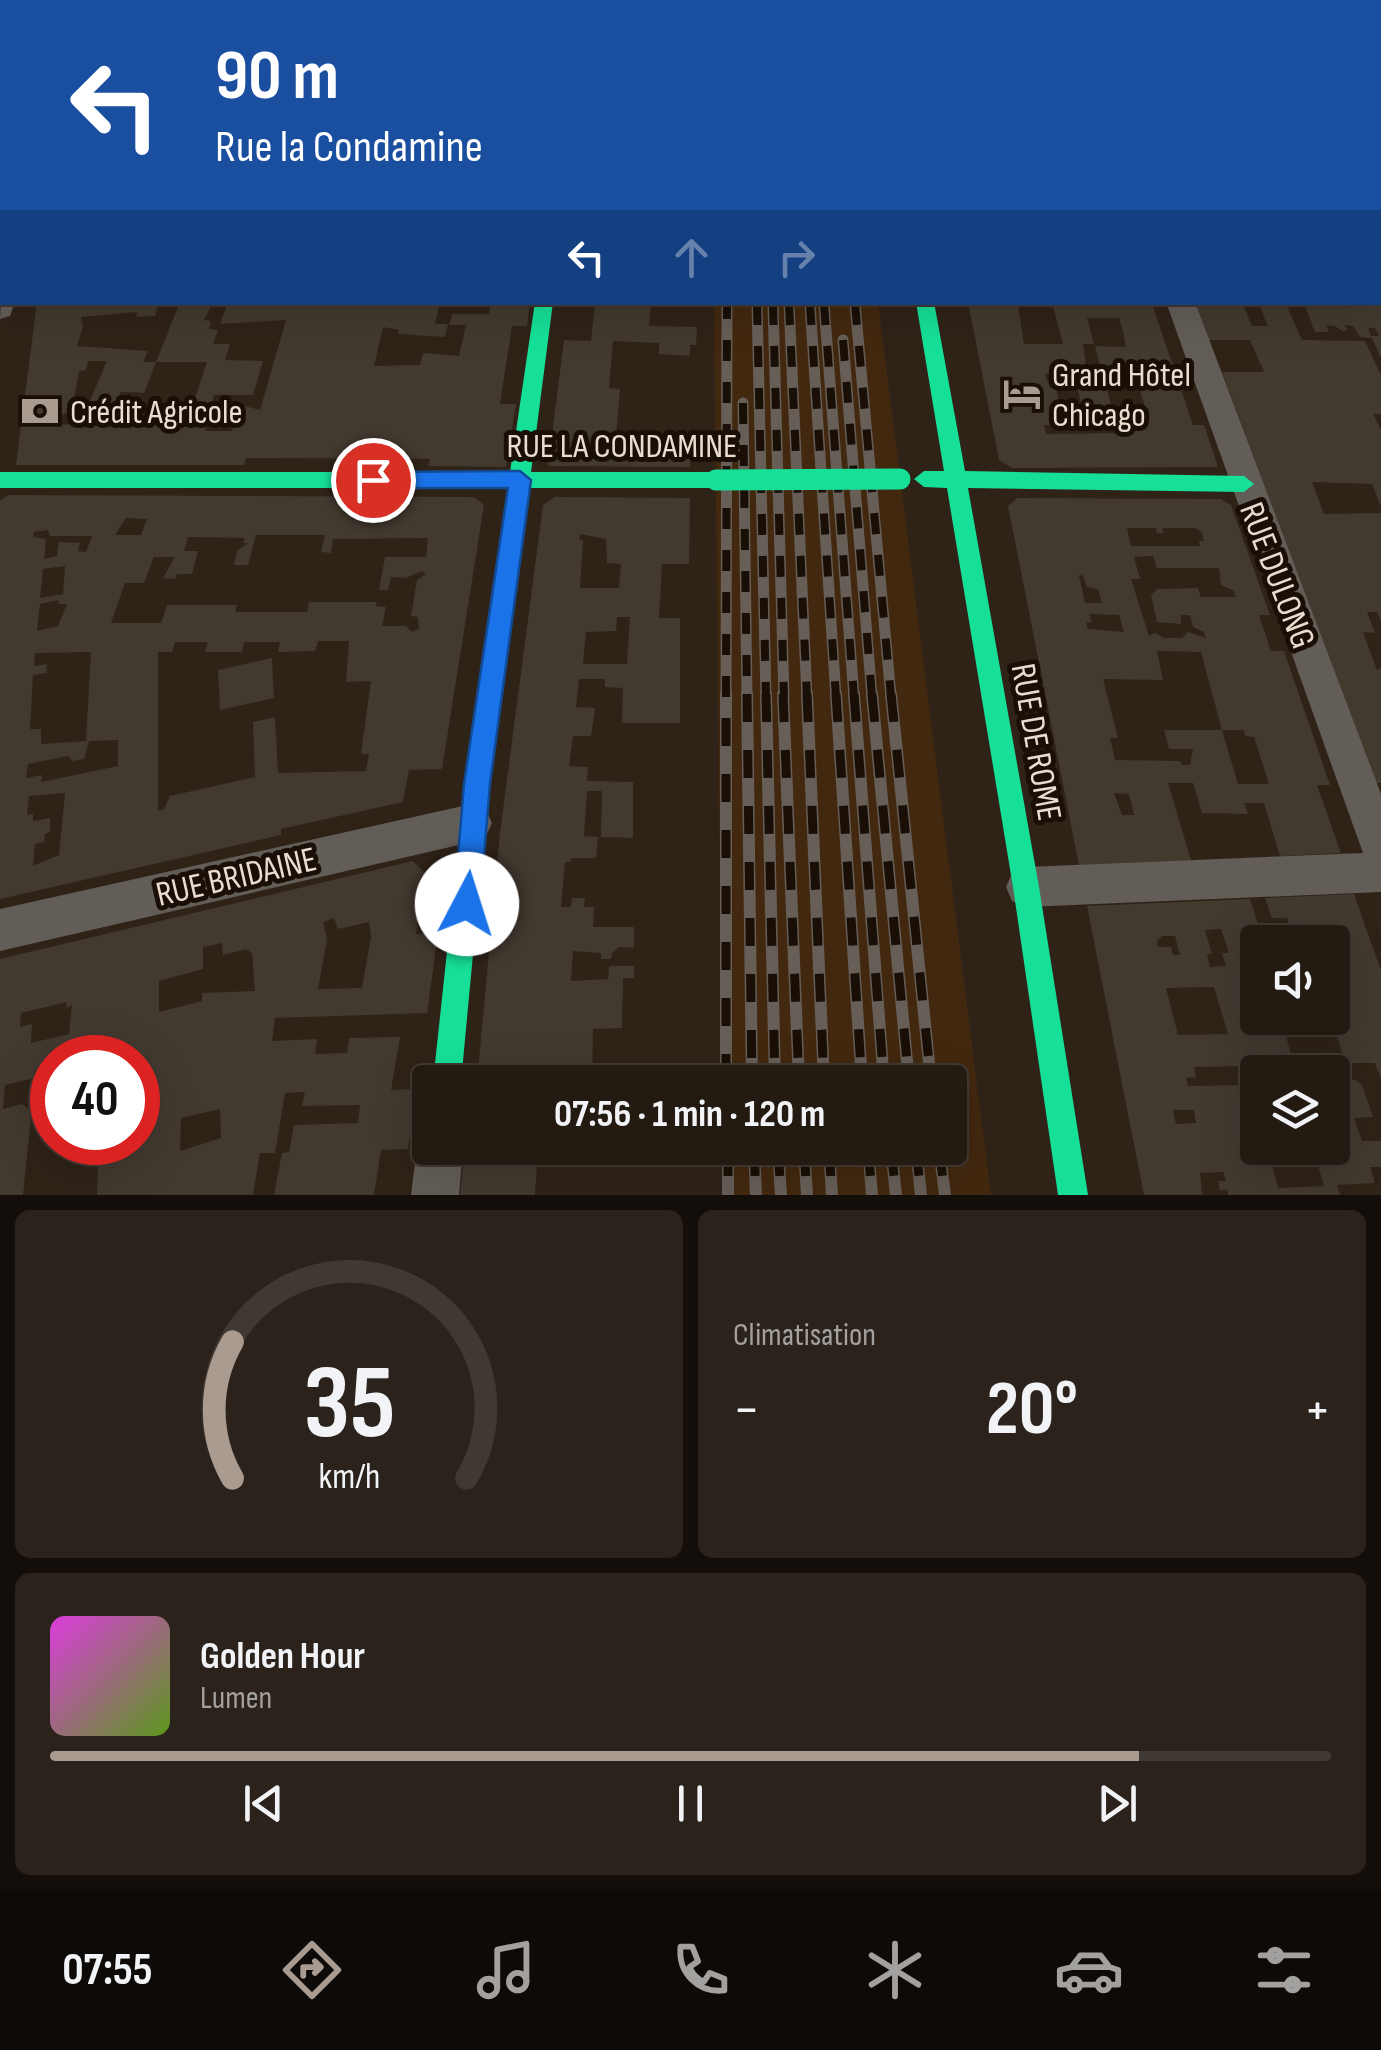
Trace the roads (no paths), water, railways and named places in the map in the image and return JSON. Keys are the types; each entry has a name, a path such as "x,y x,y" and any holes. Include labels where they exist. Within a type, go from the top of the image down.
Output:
{"street":[{"path":"449,1065 472,823 544,305"},
{"name":"RUE DE ROME","path":"926,305 1026,887 1073,1195"},
{"name":"RUE DULONG","path":"1181,305 1381,847"},
{"name":"RUE LA CONDAMINE","path":"0,480 957,479 1244,484"},
{"name":"RUE BRIDAINE","path":"0,930 472,823"},
{"path":"1026,887 1381,872"},
{"path":"435,1195 438,1165"}],"railway":[{"path":"726,697 727,305"},
{"path":"757,305 766,697"},
{"path":"773,305 784,697"},
{"path":"789,305 807,697"},
{"path":"810,305 836,697"},
{"path":"824,305 854,697"},
{"path":"855,305 891,697"},
{"path":"843,340 872,697"},
{"path":"743,403 747,697"},
{"path":"747,694 752,1065"},
{"path":"766,694 775,1065"},
{"path":"783,694 798,1065"},
{"path":"807,694 823,1065"},
{"path":"836,694 861,1065"},
{"path":"854,694 883,1065"},
{"path":"872,694 907,1065"},
{"path":"891,694 929,1065"},
{"path":"726,697 726,1065"},
{"path":"728,1165 728,1195"},
{"path":"755,1165 756,1195"},
{"path":"779,1165 781,1195"},
{"path":"805,1165 807,1195"},
{"path":"830,1165 832,1195"},
{"path":"869,1165 872,1195"},
{"path":"893,1165 896,1195"},
{"path":"918,1165 921,1195"},
{"path":"941,1165 945,1195"}],"place":[{"name":"Grand Hôtel Chicago","path":"1022,394"},
{"name":"Crédit Agricole","path":"40,411"}]}
